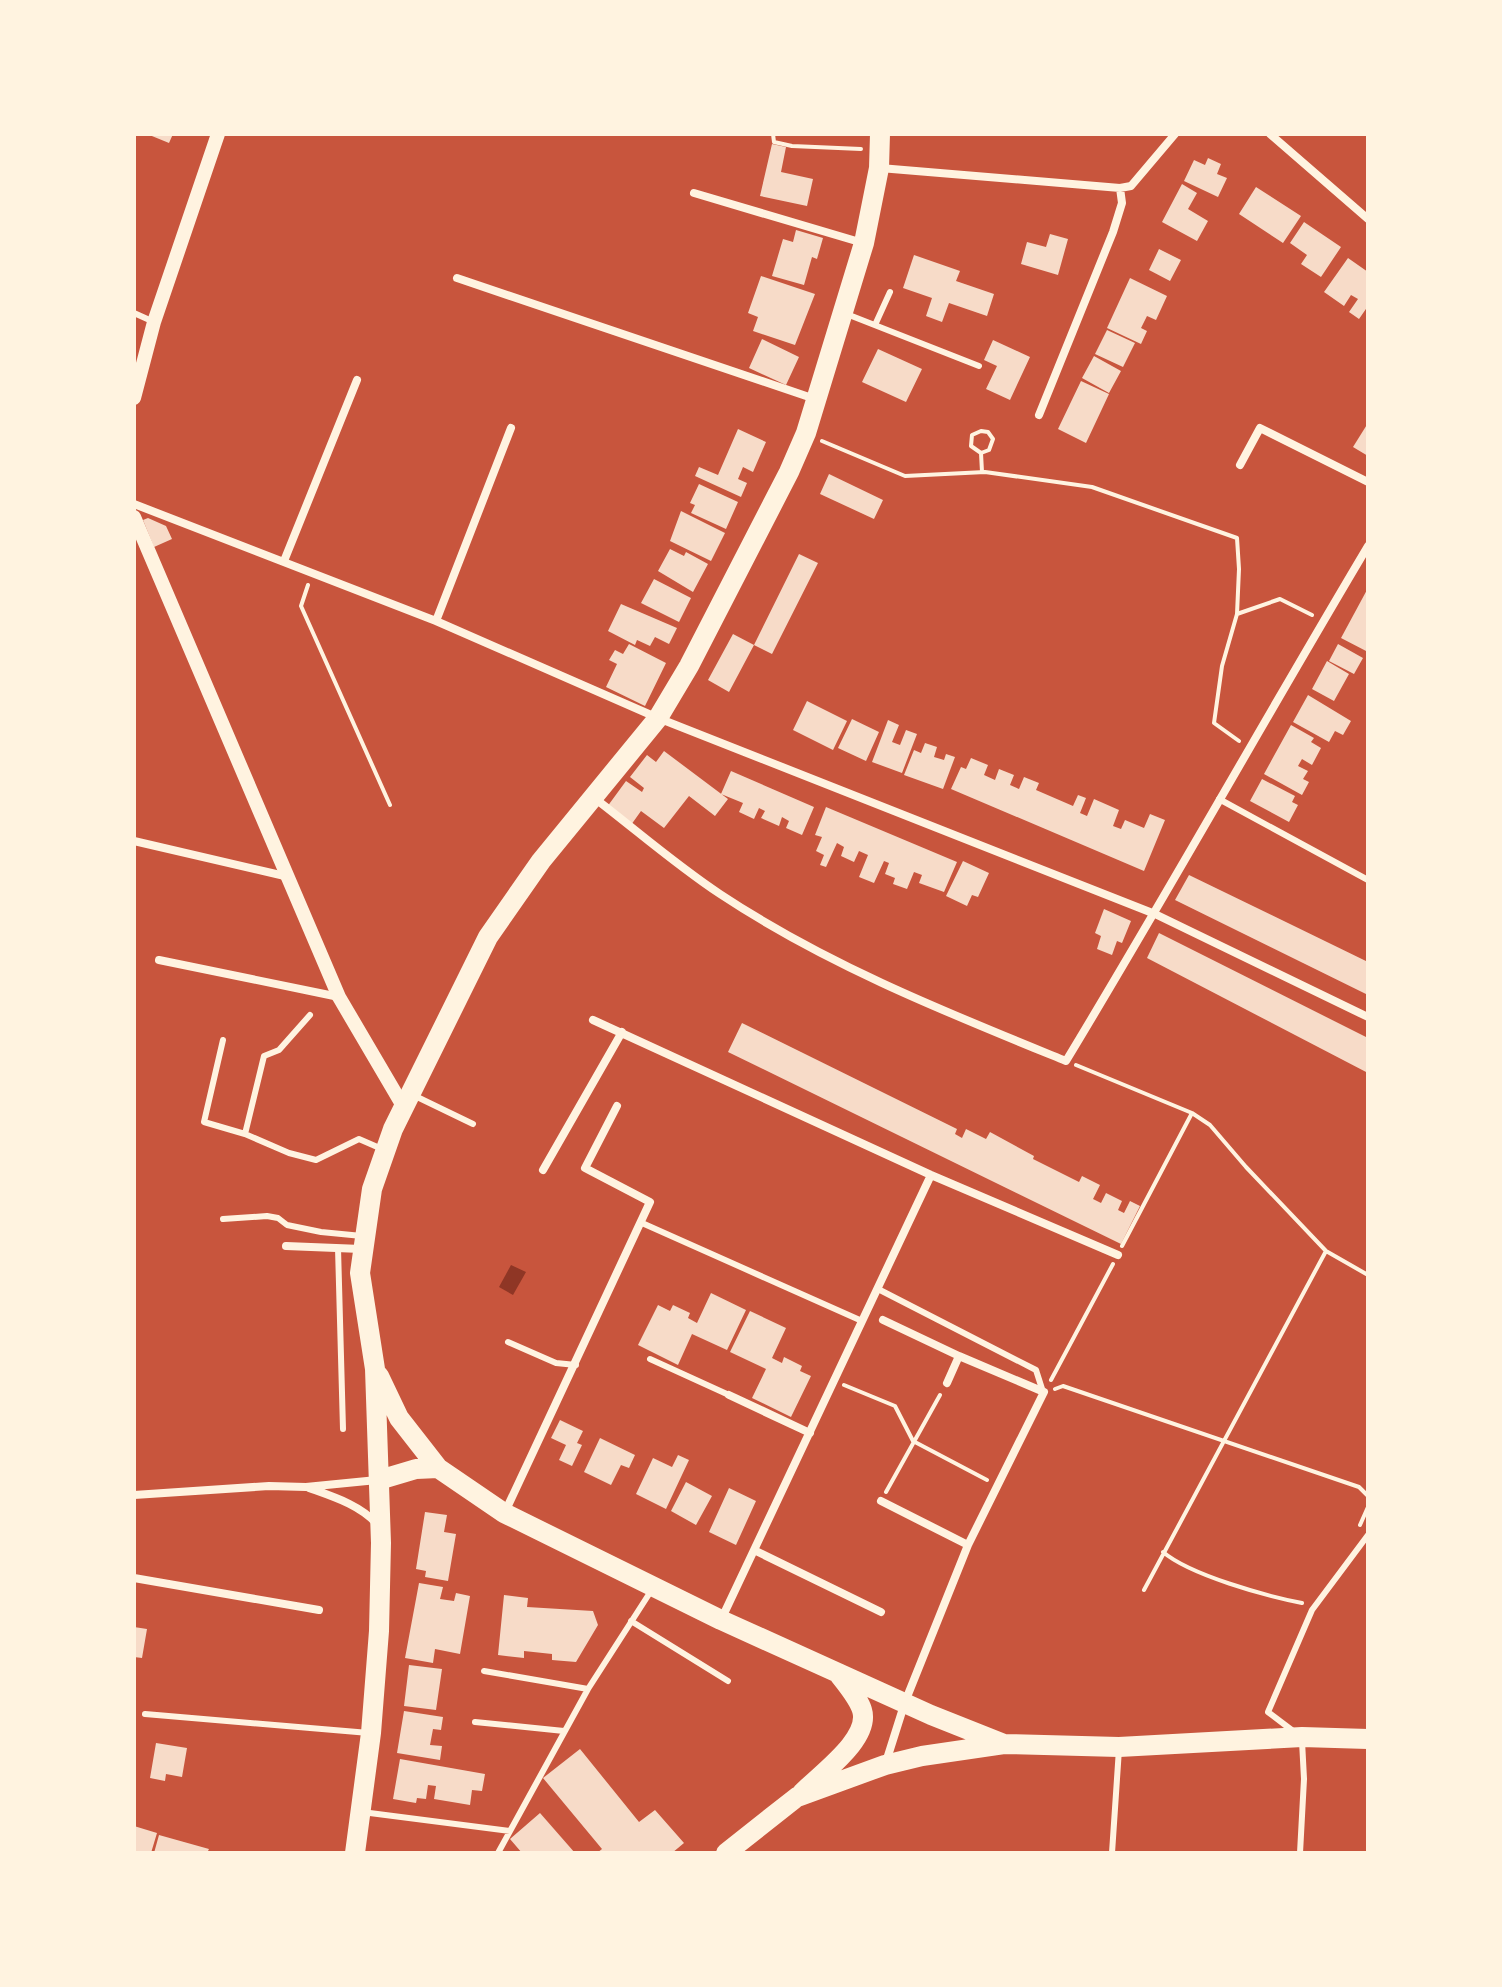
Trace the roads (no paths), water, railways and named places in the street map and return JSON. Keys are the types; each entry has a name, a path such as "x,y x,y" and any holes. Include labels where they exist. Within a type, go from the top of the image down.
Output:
{"main road":[{"path":"355,1853 371,1733 379,1631 381,1528 375,1369 360,1273 372,1189 406,1099 488,937 541,861 658,718 696,652 789,472 806,433 864,243 880,151"},
{"path":"375,1369 399,1418 438,1468 504,1513 721,1620 1004,1744"},
{"path":"379,1480 416,1469 438,1468"},
{"path":"726,1853 797,1797 851,1746 863,1723 862,1709 838,1673"},
{"path":"797,1797 885,1765 922,1756 1004,1744 1119,1747 1302,1737 1368,1739"}],"street":[{"path":"134,398 154,322 218,134"},
{"path":"880,151 1120,188 1131,186 1175,134"},
{"path":"1270,134 1368,219"},
{"path":"1039,415 1113,232 1122,203 1120,188"},
{"path":"694,193 864,243"},
{"path":"457,278 816,399"},
{"path":"284,561 357,380"},
{"path":"436,621 511,428"},
{"path":"1240,465 1260,428 1368,482"},
{"path":"134,504 436,621 658,718 1155,914 1368,1017"},
{"path":"134,517 339,997 406,1099"},
{"path":"593,797 719,894 802,942 912,998 1066,1061 1155,914 1248,748 1368,546"},
{"path":"134,841 289,877"},
{"path":"159,960 339,997"},
{"path":"593,1020 931,1175 1118,1255"},
{"path":"543,1170 622,1032"},
{"path":"504,1513 650,1202 585,1168 617,1106"},
{"path":"721,1620 931,1175"},
{"path":"286,1246 338,1248 364,1243"},
{"path":"883,1320 1044,1392 968,1545 905,1702 885,1765"},
{"path":"947,1383 959,1356"},
{"path":"729,1395 810,1433"},
{"path":"134,1495 269,1486 306,1487 379,1480"},
{"path":"306,1487 367,1513 381,1528"},
{"path":"881,1501 968,1545"},
{"path":"756,1551 881,1612"},
{"path":"134,1578 319,1610"}],"lane":[{"path":"875,325 890,292"},
{"path":"842,312 979,366"},
{"path":"134,313 154,322"},
{"path":"1219,799 1368,880"},
{"path":"245,1134 264,1056 279,1050 310,1015"},
{"path":"223,1040 204,1122 316,1160 359,1139 385,1151"},
{"path":"406,1099 473,1124"},
{"path":"223,1219 267,1216 278,1218 287,1225 364,1243"},
{"path":"642,1223 862,1321"},
{"path":"338,1248 343,1429"},
{"path":"878,1289 1036,1370 1044,1392"},
{"path":"508,1342 556,1363 576,1365"},
{"path":"650,1359 729,1395"},
{"path":"1300,1853 1304,1779 1302,1737 1268,1712 1312,1610 1368,1535"},
{"path":"498,1853 588,1689 653,1588"},
{"path":"631,1621 728,1681"},
{"path":"484,1671 588,1689"},
{"path":"145,1714 371,1733"},
{"path":"475,1722 564,1731"},
{"path":"1112,1853 1119,1747"},
{"path":"360,1812 510,1831"}]}
